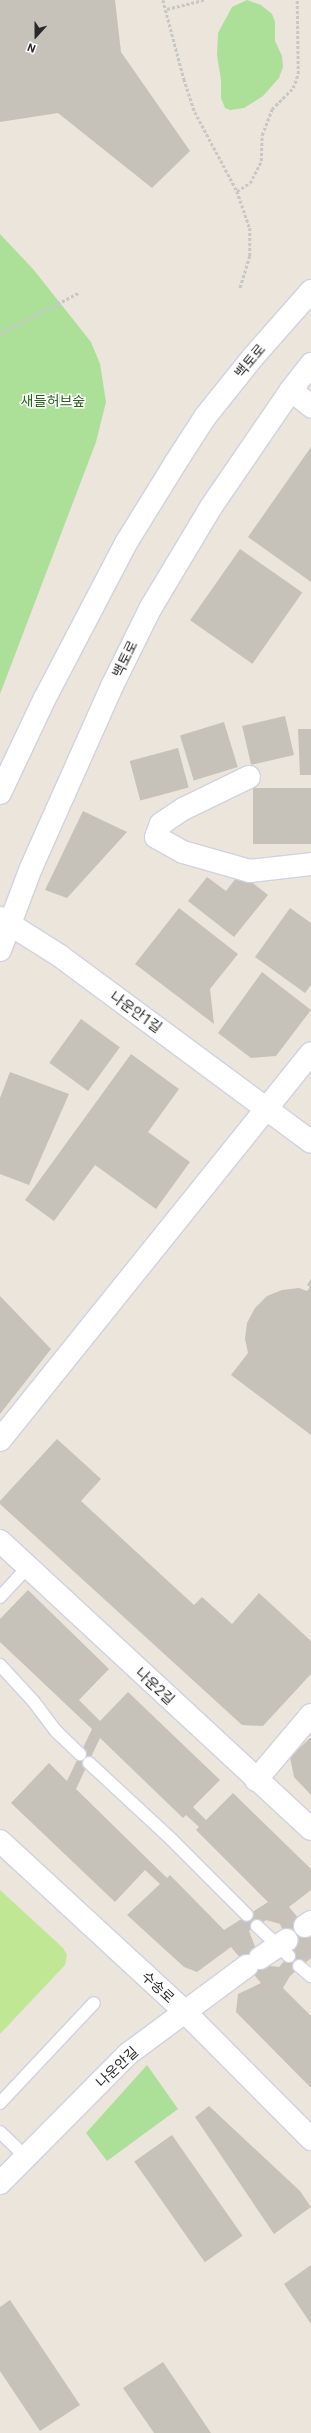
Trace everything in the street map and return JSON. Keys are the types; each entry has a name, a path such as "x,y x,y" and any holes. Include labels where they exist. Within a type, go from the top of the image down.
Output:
{"street":[{"name":"백토로","path":"0,793 45,698 126,543 176,462 205,417 253,356 311,291"},
{"name":"백토로","path":"0,950 5,921 31,868 113,684 150,609 211,507 290,390 311,364"},
{"path":"290,390 311,406"},
{"path":"249,777 183,809 161,824 156,837 197,857 250,871 311,864"},
{"name":"나운안1길","path":"5,921 60,956 269,1109 311,1142"},
{"path":"0,1440 269,1109 311,1053"},
{"name":"나운2길","path":"0,1542 256,1780 311,1829"},
{"path":"256,1780 311,1715"},
{"name":"수송로","path":"0,1841 185,2012 311,2139"},
{"name":"나운안길","path":"0,2183 25,2156 128,2054 253,1962 284,1948"}],"lane":[{"path":"0,1597 28,1567"},
{"path":"0,1665 34,1702 57,1732 80,1754"},
{"path":"89,1763 167,1834 247,1915"},
{"path":"257,1926 284,1948"},
{"path":"299,1966 311,1976"},
{"path":"0,2103 94,2003"},
{"path":"0,2132 25,2156"}],"path":[{"path":"163,0 167,9 184,79 195,112 237,191 250,228 250,256 240,289"},
{"path":"167,9 204,0"},
{"path":"237,191 250,182 261,161 262,135 272,109 292,88 298,74 297,0"},
{"path":"0,334 80,292"}],"green space":[{"path":"247,0 261,5 272,14 275,22 275,41 282,56 283,67 279,78 263,96 244,108 230,110 225,108 221,98 221,80 217,55 218,33 232,7"},
{"name":"새들허브숲","path":"0,234 33,269 91,342 100,364 106,402 96,442 0,694"},
{"path":"0,1890 63,1948 67,1955 65,1965 0,2034"},
{"path":"147,2065 178,2109 107,2161 86,2133"}],"building":[{"path":"0,0 115,0 121,52 190,151 152,188 58,113 0,122"},
{"path":"311,447 311,582 248,537"},
{"path":"240,549 302,593 252,664 190,620"},
{"path":"285,716 294,755 251,765 242,726"},
{"path":"224,722 238,767 194,780 180,735"},
{"path":"298,729 311,729 311,775 300,775"},
{"path":"178,748 189,788 140,801 130,761"},
{"path":"253,788 311,788 311,844 253,844"},
{"path":"83,811 127,832 67,898 45,890"},
{"path":"240,873 268,895 234,937 188,901 207,877 226,891"},
{"path":"179,908 238,954 210,989 214,1024 135,964"},
{"path":"290,908 311,923 311,985 305,993 255,957"},
{"path":"262,972 311,1010 276,1056 251,1058 218,1033"},
{"path":"81,1019 120,1047 88,1091 49,1063"},
{"path":"131,1054 179,1089 148,1132 190,1162 156,1209 95,1165 54,1221 25,1200"},
{"path":"10,1072 69,1094 29,1185 0,1174 0,1098"},
{"path":"311,1279 311,1435 231,1375 248,1353 245,1339 247,1323 255,1308 267,1296 282,1290 299,1288 307,1291 310,1287 307,1285"},
{"path":"0,1296 51,1349 0,1414"},
{"path":"57,1439 101,1479 81,1501 194,1605 202,1597 232,1624 259,1593 311,1641 311,1674 263,1726 242,1725 0,1504 0,1501"},
{"path":"28,1590 109,1669 79,1700 100,1721 128,1692 220,1780 193,1807 206,1820 233,1793 311,1869 311,1890 289,1907 311,1933 311,1958 290,1976 283,1988 311,2016 311,2088 236,2012 238,1994 261,1983 231,1947 197,1972 184,1967 127,1915 160,1884 145,1870 115,1902 11,1803 49,1763 67,1781 92,1729 0,1642 0,1619","holes":["100,1738 183,1818 186,1815 199,1827 196,1830 268,1902 224,1930 170,1875 167,1878 76,1789","266,1920 280,1924 292,1952 279,1967 262,1965 249,1931"]},
{"path":"311,1737 311,1795 294,1777 290,1757"},
{"path":"209,2106 300,2191 311,2207 274,2234 195,2117"},
{"path":"172,2135 243,2236 205,2262 134,2161"},
{"path":"311,2265 311,2324 284,2284"},
{"path":"10,2300 80,2405 40,2431 0,2371 0,2307"},
{"path":"163,2362 211,2433 154,2433 123,2388"}]}
